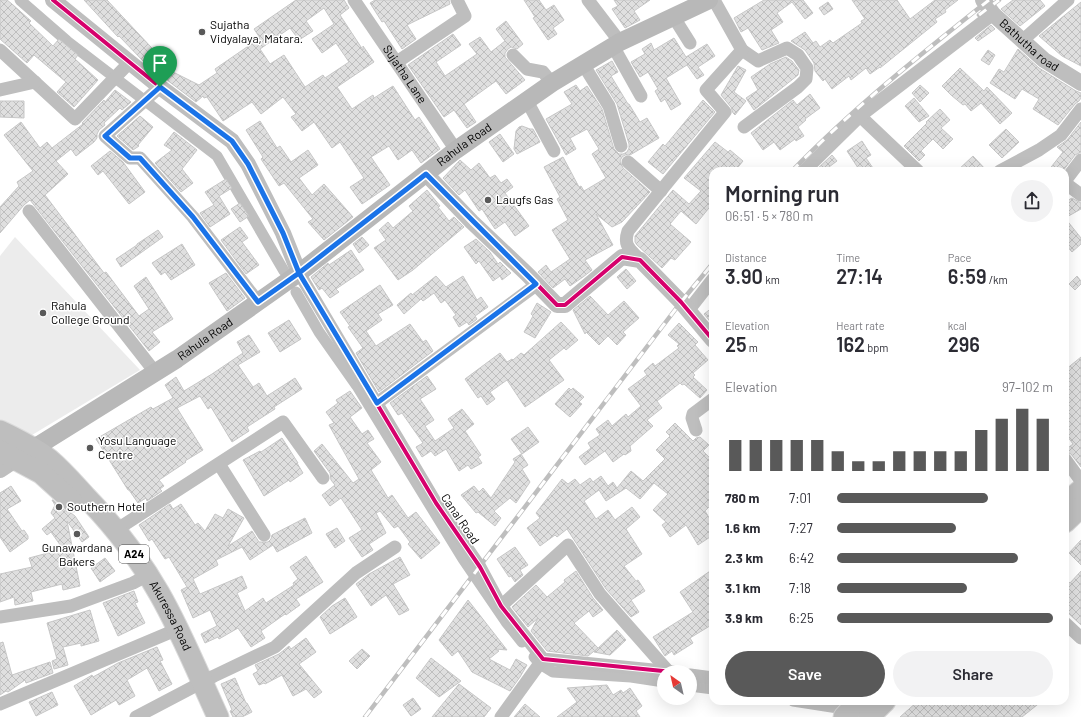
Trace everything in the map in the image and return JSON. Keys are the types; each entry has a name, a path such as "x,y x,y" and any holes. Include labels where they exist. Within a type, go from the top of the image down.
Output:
{"highway":[{"name":"Akuressa Road","path":"0,431 33,448 50,460 116,530 143,578 150,600 173,632 197,685 218,717"},
{"name":"Akuressa Road","path":"5,460 41,473 81,510 143,578"},
{"path":"1069,500 1081,490"},
{"path":"1069,518 1081,507"},
{"name":"Akuressa Road","path":"197,685 204,717"},
{"path":"844,717 854,705"}],"main road":[{"name":"Rahula Road","path":"5,460 33,448 177,358 299,273 456,150 552,83 616,44 709,0"}],"street":[{"path":"54,0 160,87 232,141 248,164 283,233 299,273"},
{"name":"Sujatha Lane","path":"354,0 456,150"},
{"path":"397,62 465,16 457,0"},
{"path":"588,0 616,44 641,96"},
{"path":"709,0 742,50 758,61 787,48 798,55 807,68 806,79 798,87 744,127"},
{"name":"Bathutha road","path":"983,0 993,14 1044,60 1081,83"},
{"path":"1023,40 1068,0"},
{"path":"808,167 860,116 993,14"},
{"path":"673,16 690,43"},
{"path":"0,50 75,119 130,62"},
{"path":"709,335 640,260 627,245 625,240 628,231 725,112 706,90 742,50"},
{"path":"513,55 527,69 543,72 552,83"},
{"path":"583,64 609,106 621,146"},
{"path":"0,90 35,82"},
{"path":"160,87 105,136 130,158 140,158 193,217 258,302"},
{"path":"527,101 554,151"},
{"path":"1007,167 1039,150 1061,134 1081,109"},
{"path":"860,116 914,167"},
{"path":"1069,176 1081,160"},
{"path":"628,162 661,191"},
{"path":"426,174 557,305 565,305 622,257 640,260"},
{"path":"1069,185 1081,195"},
{"path":"29,211 155,372"},
{"name":"Canal Road","path":"299,273 436,503 480,567 501,606 543,659"},
{"path":"377,403 536,284"},
{"path":"688,311 709,284"},
{"path":"696,430 692,418 694,414 709,402"},
{"path":"116,530 283,422 323,478"},
{"path":"219,464 264,535"},
{"path":"1069,464 1081,481"},
{"path":"501,606 568,545 600,594 664,665"},
{"path":"136,717 275,647 356,573 396,547"},
{"path":"0,617 71,606 143,578"},
{"path":"1069,627 1081,638"},
{"path":"0,704 173,632"},
{"path":"501,717 543,659 657,671"},
{"path":"697,676 709,677"}],"shaded area":[{"name":"Rahula College Ground","path":"15,237 140,370 27,438 0,423 0,256"}],"building":[{"path":"0,0 7,0 12,4 31,21 29,23 53,46 59,39 78,55 75,59 98,80 74,107 57,92 66,82 34,55 27,63 0,39"},
{"path":"84,0 107,0 165,62 155,70 144,62 119,36 118,37"},
{"path":"296,0 344,0 349,8 340,15 363,50 363,46 374,62 337,87 352,109 373,95 374,98 393,86 415,120 419,117 440,149 421,163 412,150 398,160 389,146 371,157 390,185 362,204 350,187 364,178 340,142 332,148 314,122 302,131 291,117 296,114 283,97 261,114 252,102 223,121 207,97 204,98 203,96 196,102 167,80 171,71 199,85 217,73 215,69 260,38 254,29","holes":["324,8 334,24 312,39 322,53 336,43 349,62 325,78 323,75 305,87 284,55 270,64 260,49 290,28 299,40 313,31 306,21"]},
{"path":"375,0 449,0 450,4 407,25 416,39 402,49 384,21 382,22 370,3"},
{"path":"524,0 539,0 546,10 554,5 564,20 553,28 557,34 548,40 533,18 535,17"},
{"path":"614,0 650,0 634,11 640,20 625,28 612,9 618,6"},
{"path":"764,0 803,0 813,13 805,19 792,2 777,13 783,22 771,30 779,43 762,50 748,28 741,32 734,18"},
{"path":"852,0 897,0 910,19 935,0 958,0 945,10 946,12 935,19 937,22 880,68 870,74 866,68 851,80 849,76 832,89 825,79 823,81 815,71 814,63 805,50 791,41 805,32 813,43 816,41 820,47 830,40 833,43 862,23 861,21 865,19"},
{"path":"1013,0 1040,0 1045,6 1020,26 1001,9"},
{"path":"828,2 833,9 824,15 819,8"},
{"path":"1081,2 1081,66 1062,56 1039,36"},
{"path":"506,21 523,44 517,49 511,47 508,49 505,53 505,57 525,80 506,94 496,81 464,104 476,122 467,128 454,110 444,117 408,65 453,34 461,45 436,62 445,76 477,54 469,44 480,37 491,52 505,41 496,29"},
{"path":"991,25 995,29 978,41 975,38"},
{"path":"674,38 686,57 707,44 715,56 698,67 704,75 697,79 687,65 666,78 681,104 671,110 665,99 661,102 655,91 658,89 648,72 640,77 631,62 645,54 642,49 651,43 654,50"},
{"path":"1018,49 1039,68 1081,93 1081,98 1079,101 1058,125 1033,109 1039,99 1022,89 1015,99 990,83 999,69 1004,72"},
{"path":"988,50 995,55 989,65 981,60"},
{"path":"786,57 792,61 799,70 798,75 754,110 746,98 758,90 751,77 770,64"},
{"path":"612,61 618,72 611,76 628,104 640,122 647,118 659,138 630,155 625,155 620,161 623,168 650,192 622,222 612,227 596,214 613,245 585,260 592,270 583,277 570,286 565,279 553,288 538,272 546,265 551,272 570,259 552,230 568,220 557,199 560,197 544,167 563,157 579,187 581,186 584,191 606,178 592,154 599,149 587,129 570,138 576,149 566,155 546,119 572,104 564,92 576,85 580,91 587,86 602,109 614,149 619,154 627,152 629,144 617,104 596,70"},
{"path":"738,66 746,70 734,92 746,101 735,115 731,107 721,95"},
{"path":"960,68 984,91 987,87 1012,113 1000,124 981,103 971,111 965,104 963,105 942,86"},
{"path":"920,85 929,93 920,102 912,93"},
{"path":"115,90 131,102 122,110 120,108 104,123 105,125 99,130 97,138 94,142 76,156 71,149 56,161 68,174 45,195 104,273 106,272 139,316 149,309 134,286 146,277 173,319 152,332 160,342 149,351 30,200 0,233 0,207 19,186 17,182 33,171 4,135 21,122 40,148 47,142 52,148 83,124 82,123 104,100 105,102"},
{"path":"810,94 820,108 805,119 806,120 798,127 804,136 796,141 795,139 780,150 774,142 763,150 751,133 793,100 797,105"},
{"path":"914,98 929,116 919,122 905,106"},
{"path":"703,100 715,112 663,174 648,162 663,144 665,146"},
{"path":"0,101 24,101 24,118 0,117"},
{"path":"940,109 950,120 941,128 953,139 943,149 933,139 921,151 925,155 919,161 904,146"},
{"path":"140,116 153,127 138,145 139,146 133,150 117,136"},
{"path":"260,121 277,148 280,146 291,162 308,150 318,165 299,178 312,195 324,184 353,217 324,240 308,222 313,219 284,183 279,186 261,159 263,157 246,130"},
{"path":"1081,122 1081,152 1075,155 1066,167 1051,167 1063,152 1057,147 1067,140"},
{"path":"522,126 533,129 540,142 517,154 514,149 516,131"},
{"path":"1006,129 1019,142 1002,158 989,145"},
{"path":"174,132 197,150 182,169 193,183 181,192 155,163 172,150 164,145"},
{"path":"500,134 514,154 503,162 489,142"},
{"path":"862,141 871,155 866,158 872,167 857,167 847,151"},
{"path":"715,142 728,152 730,150 743,161 738,167 709,167 709,208 696,224 681,211 670,224 691,242 675,260 671,258 662,268 637,245 635,242 635,236 673,190 689,204 701,191 684,178"},
{"path":"110,151 123,162 145,192 129,204 103,171 98,175 91,166"},
{"path":"832,155 837,161 829,167 819,167"},
{"path":"973,156 983,167 961,167"},
{"path":"460,160 471,170 479,163 490,178 495,175 501,183 507,179 513,187 505,193 529,226 515,236 505,222 495,229 482,209 479,211 465,190 459,195 443,178"},
{"path":"226,179 232,188 219,196 230,214 210,227 200,213 214,205 205,192"},
{"path":"427,190 440,206 438,207 449,221 454,217 464,227 413,270 398,280 374,248 386,240 379,230 388,222 393,228 413,211 409,206"},
{"path":"1072,198 1081,203 1081,209 1069,216 1069,200"},
{"path":"240,203 249,216 240,222 231,209"},
{"path":"1069,223 1081,238 1081,244 1072,252 1069,249"},
{"path":"240,227 248,238 242,242 259,265 246,274 221,240"},
{"path":"158,230 163,237 121,267 116,259"},
{"path":"362,237 369,245 359,253 353,244"},
{"path":"476,239 490,252 498,264 500,262 511,273 502,280 500,276 493,281 479,261 476,264 464,247"},
{"path":"182,244 195,265 171,280 165,272 161,275 152,263"},
{"path":"351,250 364,270 336,289 339,292 330,298 322,288 319,290 311,277 328,263 329,265"},
{"path":"626,269 636,281 627,289 617,277"},
{"path":"226,273 245,298 227,311 209,283"},
{"path":"436,276 446,287 463,276 477,300 481,297 488,307 475,316 477,319 469,325 467,322 459,327 453,317 456,315 445,300 441,303 434,293 423,301 421,299 404,314 397,305 411,293 412,295"},
{"path":"1077,276 1081,281 1081,284 1075,290 1069,284"},
{"path":"380,285 393,305 378,314 382,320 366,331 376,346 410,324 423,342 426,340 433,351 379,392 356,353 363,348 348,327 350,326 340,312"},
{"path":"590,296 608,315 624,301 639,318 623,332 626,335 617,345 608,336 599,345 586,332 585,334 573,310"},
{"path":"537,303 551,312 535,338 524,332 533,316 531,314"},
{"path":"709,310 709,320 704,314"},
{"path":"289,320 301,339 280,352 268,333"},
{"path":"561,322 578,340 566,350 564,348 549,360 564,380 525,407 507,380 490,392 495,399 487,405 481,396 478,398 465,379 500,353 507,362 512,359 513,360 521,353 524,355"},
{"path":"679,323 698,342 695,345 708,360 693,373 695,375 693,377 707,390 700,398 684,384 682,385 680,383 657,401 662,408 647,420 653,426 630,446 631,451 613,462 605,451 585,465 579,457 591,448 588,443 600,435 596,429 608,420 612,426 626,414 628,417 641,406 628,389 647,375 644,371 653,363 655,366 679,348 677,346 679,344 668,335"},
{"path":"249,335 260,352 238,365 253,387 259,383 267,396 295,378 302,389 247,427 249,431 232,442 211,407 208,409 200,396 177,408 203,450 159,480 164,486 160,489 162,491 147,501 146,498 138,503 128,490 96,439 151,407 153,409 173,398 165,385 176,377 184,391 243,353 237,342"},
{"path":"1081,357 1081,467 1069,453 1069,447 1073,444 1069,438 1069,367"},
{"path":"427,376 436,389 420,399 434,420 425,426 435,441 454,428 448,419 462,409 474,424 465,431 481,455 478,457 482,463 471,469 468,465 459,471 446,449 435,456 431,451 422,457 416,447 423,443 402,413 398,415 390,403"},
{"path":"569,388 571,390 573,388 584,397 579,402 582,404 570,417 555,404"},
{"path":"350,391 362,408 350,417 362,434 368,430 374,439 367,443 381,462 371,470 388,498 392,495 408,518 416,512 440,543 421,559 408,544 410,542 398,526 394,528 380,511 376,513 386,533 369,544 373,550 362,557 349,538 362,530 341,498 330,506 322,495 335,485 331,480 330,473 314,451 322,444 353,483 359,479 329,425 334,423 326,412 338,403 336,400"},
{"path":"675,423 693,441 700,437 709,445 703,451 709,457 709,507 705,511 709,518 709,538 698,545 686,525 670,537 662,525 666,522 653,510 668,494 654,483 640,499 626,488 606,501 599,490 584,501 596,519 608,510 615,520 632,507 640,517 626,529 642,554 624,566 636,581 638,580 645,591 631,600 639,612 631,617 606,589 567,529 557,537 555,535 540,546 527,528 540,518 536,513 562,479 568,484 575,479 580,485 590,478 593,482 601,476 608,486 613,482 617,488 631,471 643,481 665,459 656,450 670,436 666,432"},
{"path":"528,427 539,442 522,454 511,439"},
{"path":"282,438 303,473 264,496 243,460 260,451 261,452"},
{"path":"521,454 528,465 522,469 530,482 516,503 510,498 494,511 501,518 495,526 478,512 476,513 461,495 474,486 479,492 483,488 491,498 515,462 513,459"},
{"path":"11,486 21,501 7,509 22,531 24,530 28,536 28,539 10,552 0,537 0,493"},
{"path":"52,500 64,510 75,516 89,537 82,542 67,521 80,586 63,590 62,584 31,592 33,601 15,605 14,597 0,602 0,574 32,567 29,558 63,549 51,532 47,535 42,529 55,518 51,513 55,505"},
{"path":"170,504 173,509 181,504 195,525 198,523 205,531 215,514 223,518 228,509 244,518 228,546 252,531 259,542 268,542 272,535 305,518 312,533 277,552 273,545 250,560 242,547 216,560 218,565 193,579 200,594 242,576 247,588 237,593 245,611 263,598 266,603 294,585 293,583 298,579 290,567 306,556 323,582 296,599 300,605 261,631 265,638 251,647 238,628 219,639 218,637 205,643 201,634 217,626 210,610 193,618 181,590 187,587 169,557 165,559 152,539 149,541 139,525"},
{"path":"337,528 345,541 335,548 326,534"},
{"path":"1081,540 1081,565 1069,553"},
{"path":"515,547 528,565 520,570 523,575 515,582 511,576 509,577 497,559"},
{"path":"400,557 410,575 393,584 409,610 399,615 386,595 371,606 356,584 369,574"},
{"path":"105,558 115,571 100,582 91,568"},
{"path":"576,571 593,598 603,610 593,617 589,611 574,623 598,648 588,656 547,651 531,631 538,618 528,627 512,607 536,585 547,597 565,582 564,580"},
{"path":"1081,571 1081,625 1069,614 1069,582 1070,583"},
{"path":"709,572 709,626 690,638 693,643 674,655 672,651 665,656 653,637 693,612 680,592"},
{"path":"134,591 138,602 135,603 145,623 118,636 103,603"},
{"path":"345,598 357,617 330,634 320,617 332,606"},
{"path":"468,600 507,650 495,649 499,651 489,659 510,670 516,659 527,665 510,691 472,672 458,651 452,656 439,640"},
{"path":"90,610 99,641 81,646 81,643 63,647 68,665 54,669 52,661 57,659 47,623"},
{"path":"617,630 626,640 610,655 594,652"},
{"path":"306,638 316,652 299,664 322,692 314,698 306,689 293,696 282,675 265,684 259,685 253,674 258,671 255,665 279,654 289,646 291,649"},
{"path":"3,642 12,675 50,662 53,673 26,683 25,680 8,692 6,691 0,695 0,643"},
{"path":"157,647 163,660 160,661 172,684 159,691 147,668 127,680 135,696 119,705 116,700 91,715 74,686 92,675 93,677 118,663"},
{"path":"362,649 370,656 357,669 349,661"},
{"path":"431,658 461,681 439,697 416,678"},
{"path":"235,678 246,703 252,712 242,717 233,717 230,711 232,710 221,684"},
{"path":"459,684 491,708 484,717 432,717"},
{"path":"607,685 613,695 621,690 623,693 630,688 642,706 636,711 640,717 557,717 577,702 567,688"},
{"path":"52,692 58,705 36,716 29,702"},
{"path":"413,698 421,709 411,716 403,705"},
{"path":"525,704 540,717 514,717"},
{"path":"914,705 1037,705 1022,717 900,717"}],"waterway":[{"path":"20,0 67,41 217,156 284,271"},
{"path":"296,292 319,332 357,386 463,559 506,622 522,642"},
{"path":"534,657 540,664 553,672 631,677 657,681"},
{"path":"697,687 709,688"},
{"path":"819,705 838,708 851,713"}],"railway":[{"path":"796,167 863,104 913,61 989,0"},
{"path":"979,15 999,0"},
{"path":"365,717 681,302 709,268"}],"cycle path":[{"path":"53,0 160,87 232,141 248,164 283,233 299,273 436,503 480,567 501,606 543,659 657,670"},
{"path":"426,174 472,222 527,274 557,305 565,305 622,257 640,260 681,302 709,335"}],"place":[{"name":"Sujatha Vidyalaya, Matara.","path":"202,32"},
{"name":"Laugfs Gas","path":"488,200"},
{"name":"Rahula College Ground","path":"43,313"},
{"name":"Yosu Language Centre","path":"90,448"},
{"name":"Southern Hotel","path":"59,507"},
{"name":"Gunawardana Bakers","path":"77,534"}],"route":[{"path":"160,87 105,136 130,158 140,158 193,217 258,302 299,273 426,174 472,222 536,284 377,403 299,273 283,233 248,164 232,141 160,87"}]}
